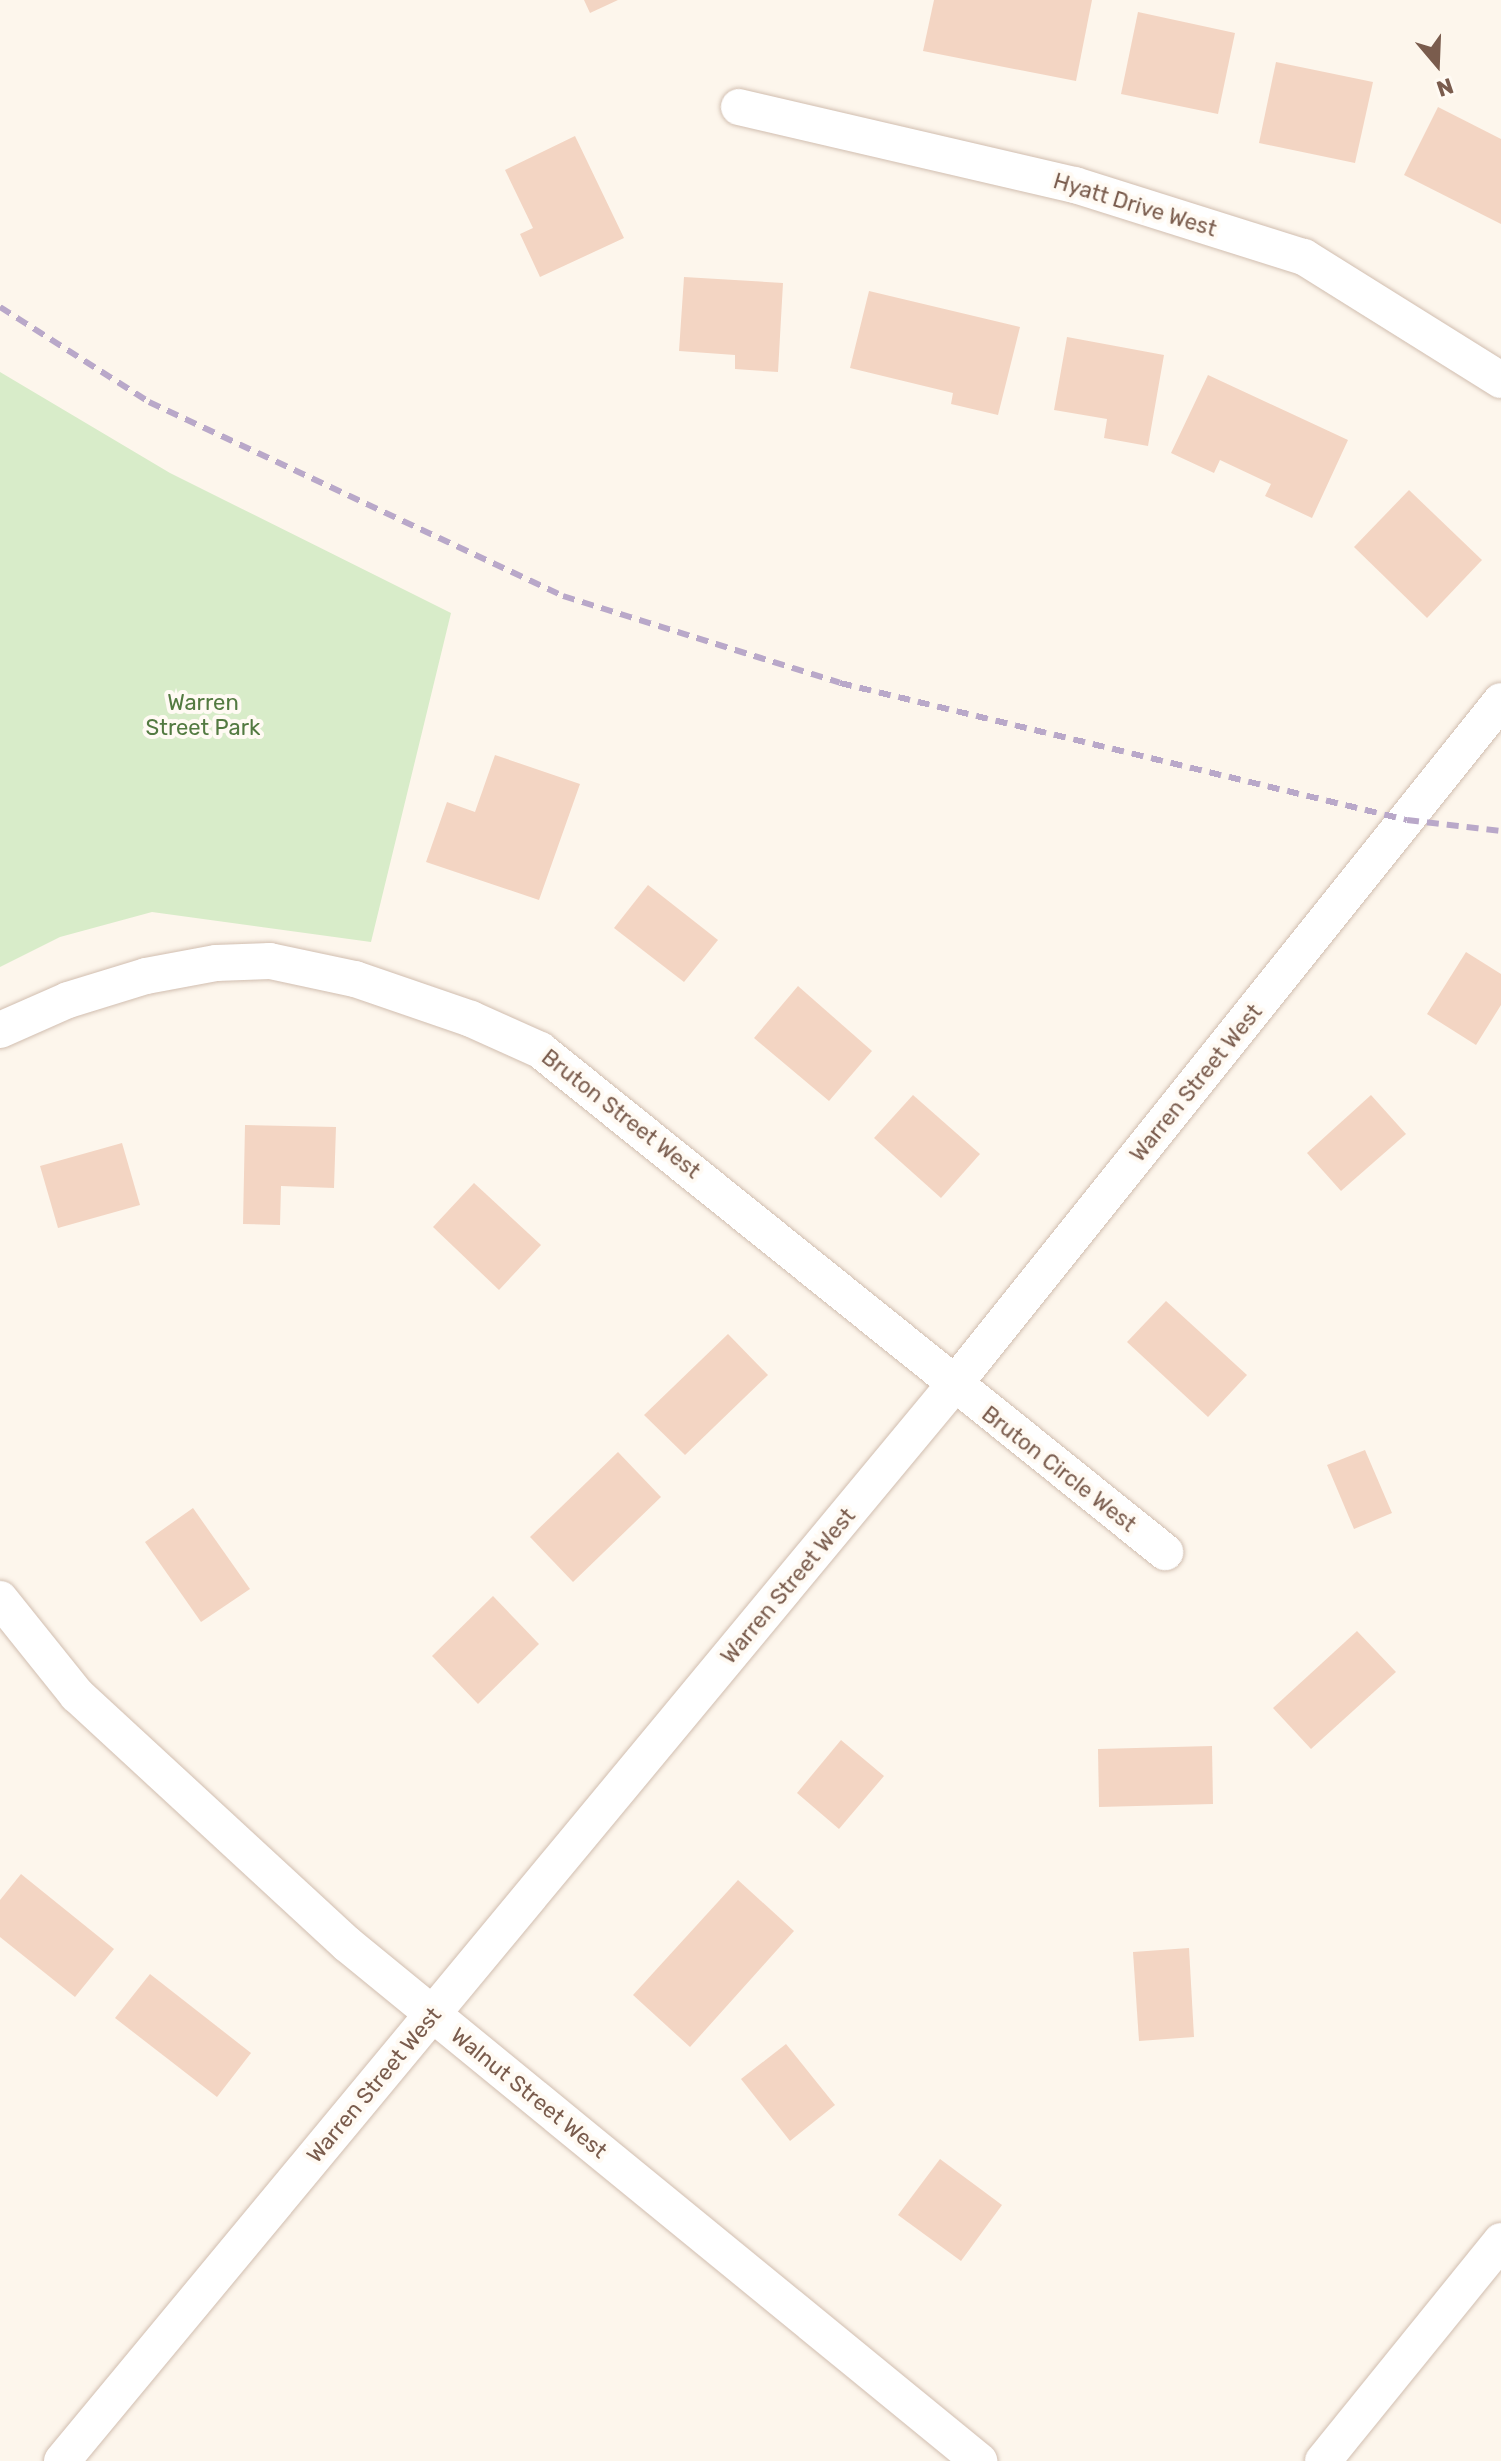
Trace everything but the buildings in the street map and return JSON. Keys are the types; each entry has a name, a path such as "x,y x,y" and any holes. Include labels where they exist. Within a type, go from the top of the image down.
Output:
{"street":[{"name":"Hyatt Drive West","path":"739,107 1075,185 1304,257 1501,380"},
{"name":"Warren Street West","path":"62,2461 953,1386 1501,701"},
{"name":"Bruton Street West","path":"0,1030 68,1000 146,976 216,963 270,961 355,979 471,1019 540,1050 748,1214 953,1386"},
{"name":"Bruton Circle West","path":"953,1386 1165,1552"},
{"name":"Walnut Street West","path":"0,1599 77,1695 256,1864 433,2014 979,2461"},
{"path":"1323,2461 1501,2241"}],"green space":[{"name":"Warren Street Park","path":"0,372 170,473 451,613 371,942 152,912 60,937 0,967"}],"railway":[{"path":"0,307 149,402 563,596 840,683 1407,820 1501,831"}]}
